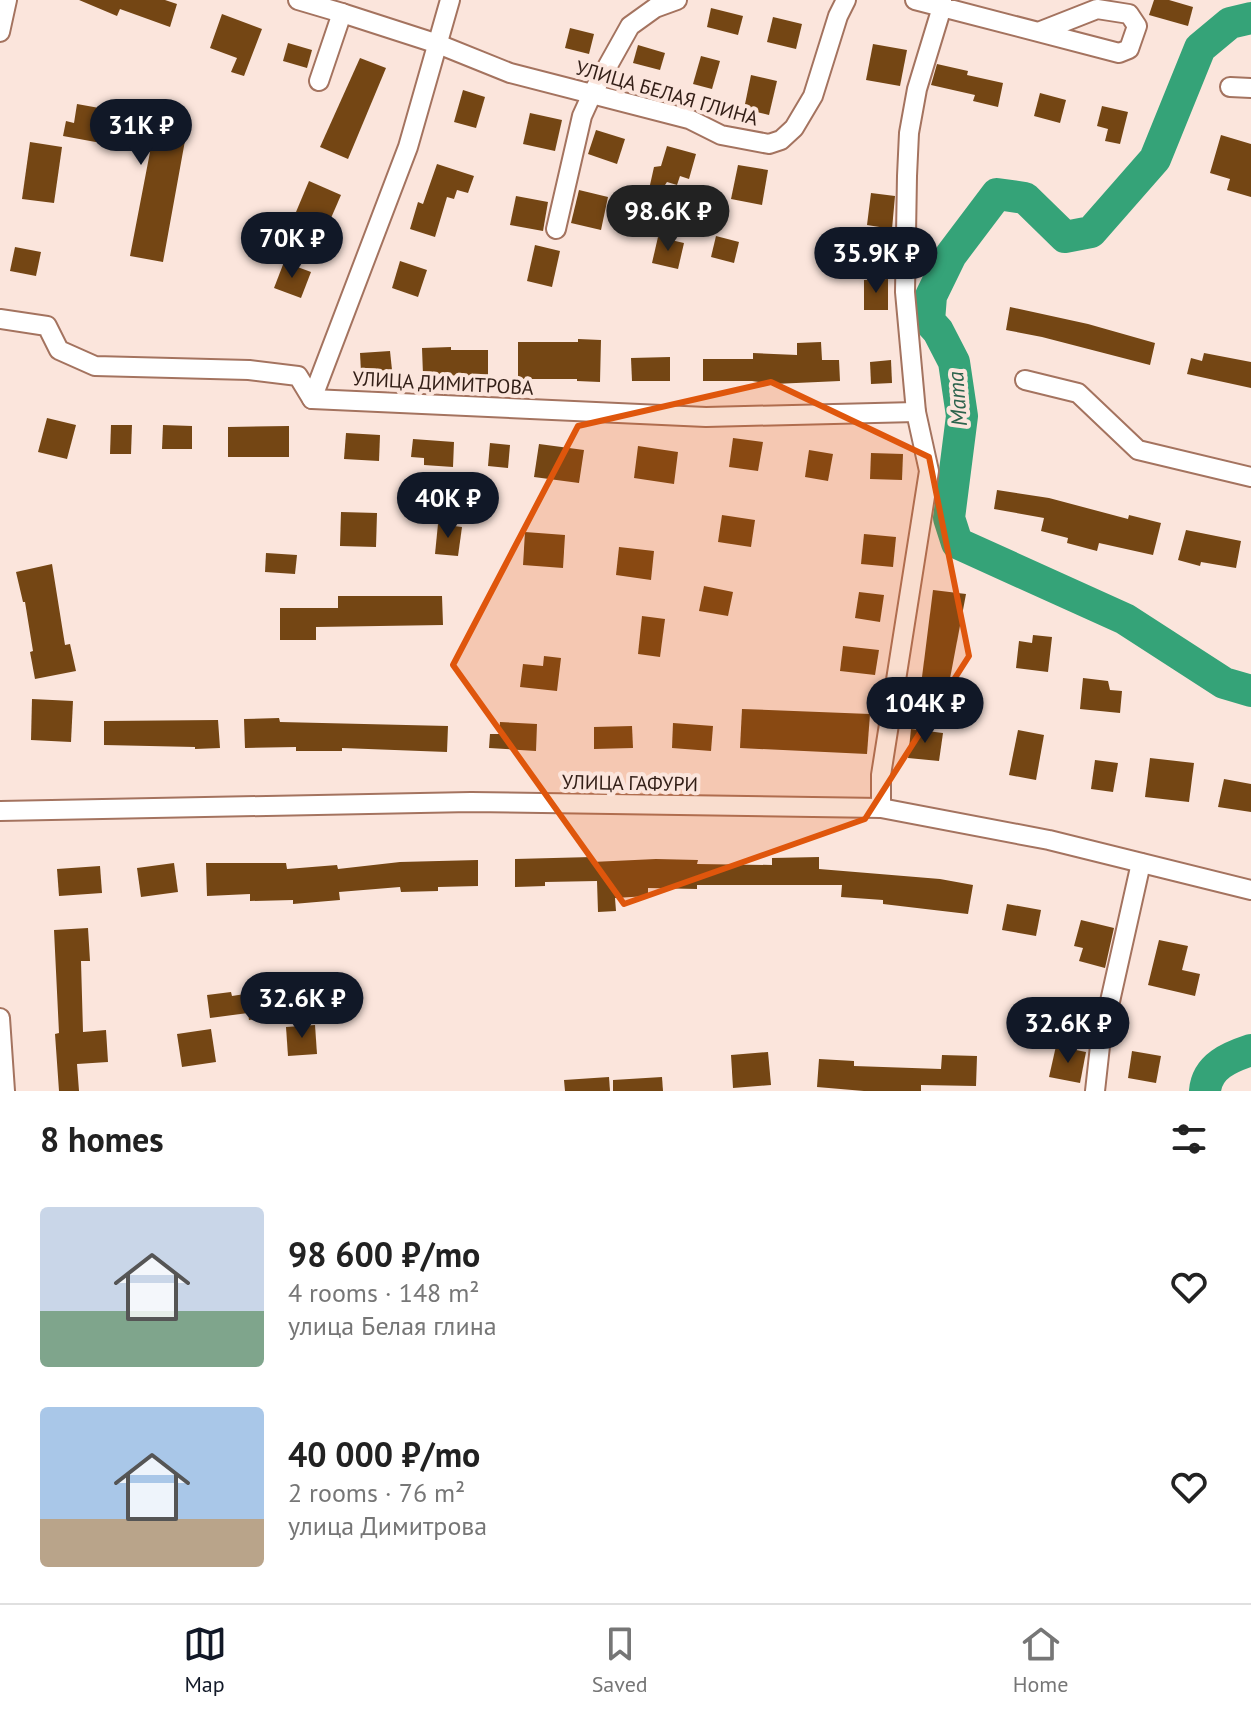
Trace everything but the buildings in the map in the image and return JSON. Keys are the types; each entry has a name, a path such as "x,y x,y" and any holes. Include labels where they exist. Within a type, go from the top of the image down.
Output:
{"street":[{"path":"0,32 7,0"},
{"name":"УЛИЦА БЕЛАЯ ГЛИНА","path":"298,0 438,44 510,73 689,119 721,135 769,144 781,140 794,128 813,96 846,0"},
{"path":"312,399 408,147 450,0"},
{"path":"556,229 582,116 592,94 630,26 655,8 677,0"},
{"path":"915,0 942,3 1041,31"},
{"path":"881,808 881,775 929,471 916,412 905,292 909,133 917,89 942,3"},
{"path":"319,81 342,13"},
{"path":"1230,87 1251,88"},
{"path":"0,319 47,326 59,350 95,366 249,370 298,376 312,399"},
{"path":"1025,380 1078,393 1138,450 1251,477"},
{"name":"УЛИЦА ДИМИТРОВА","path":"312,399 706,417 916,412"},
{"name":"УЛИЦА ГАФУРИ","path":"0,811 471,802 881,808 1049,840 1251,890"},
{"path":"1095,1091 1100,1046 1141,863"},
{"path":"0,1018 5,1091"}],"highlighted area":[{"path":"771,382 929,457 969,656 865,819 624,904 453,665 578,426"}],"waterway":[{"name":"Мата","path":"1251,18 1230,23 1200,48 1155,159 1091,232 1065,237 1025,198 997,194 951,255 931,296 929,321 938,331 954,362 962,416 949,518 957,543 1125,619 1224,683 1251,691"},
{"name":"Мата","path":"1205,1091 1215,1069 1228,1059 1251,1050"}]}
